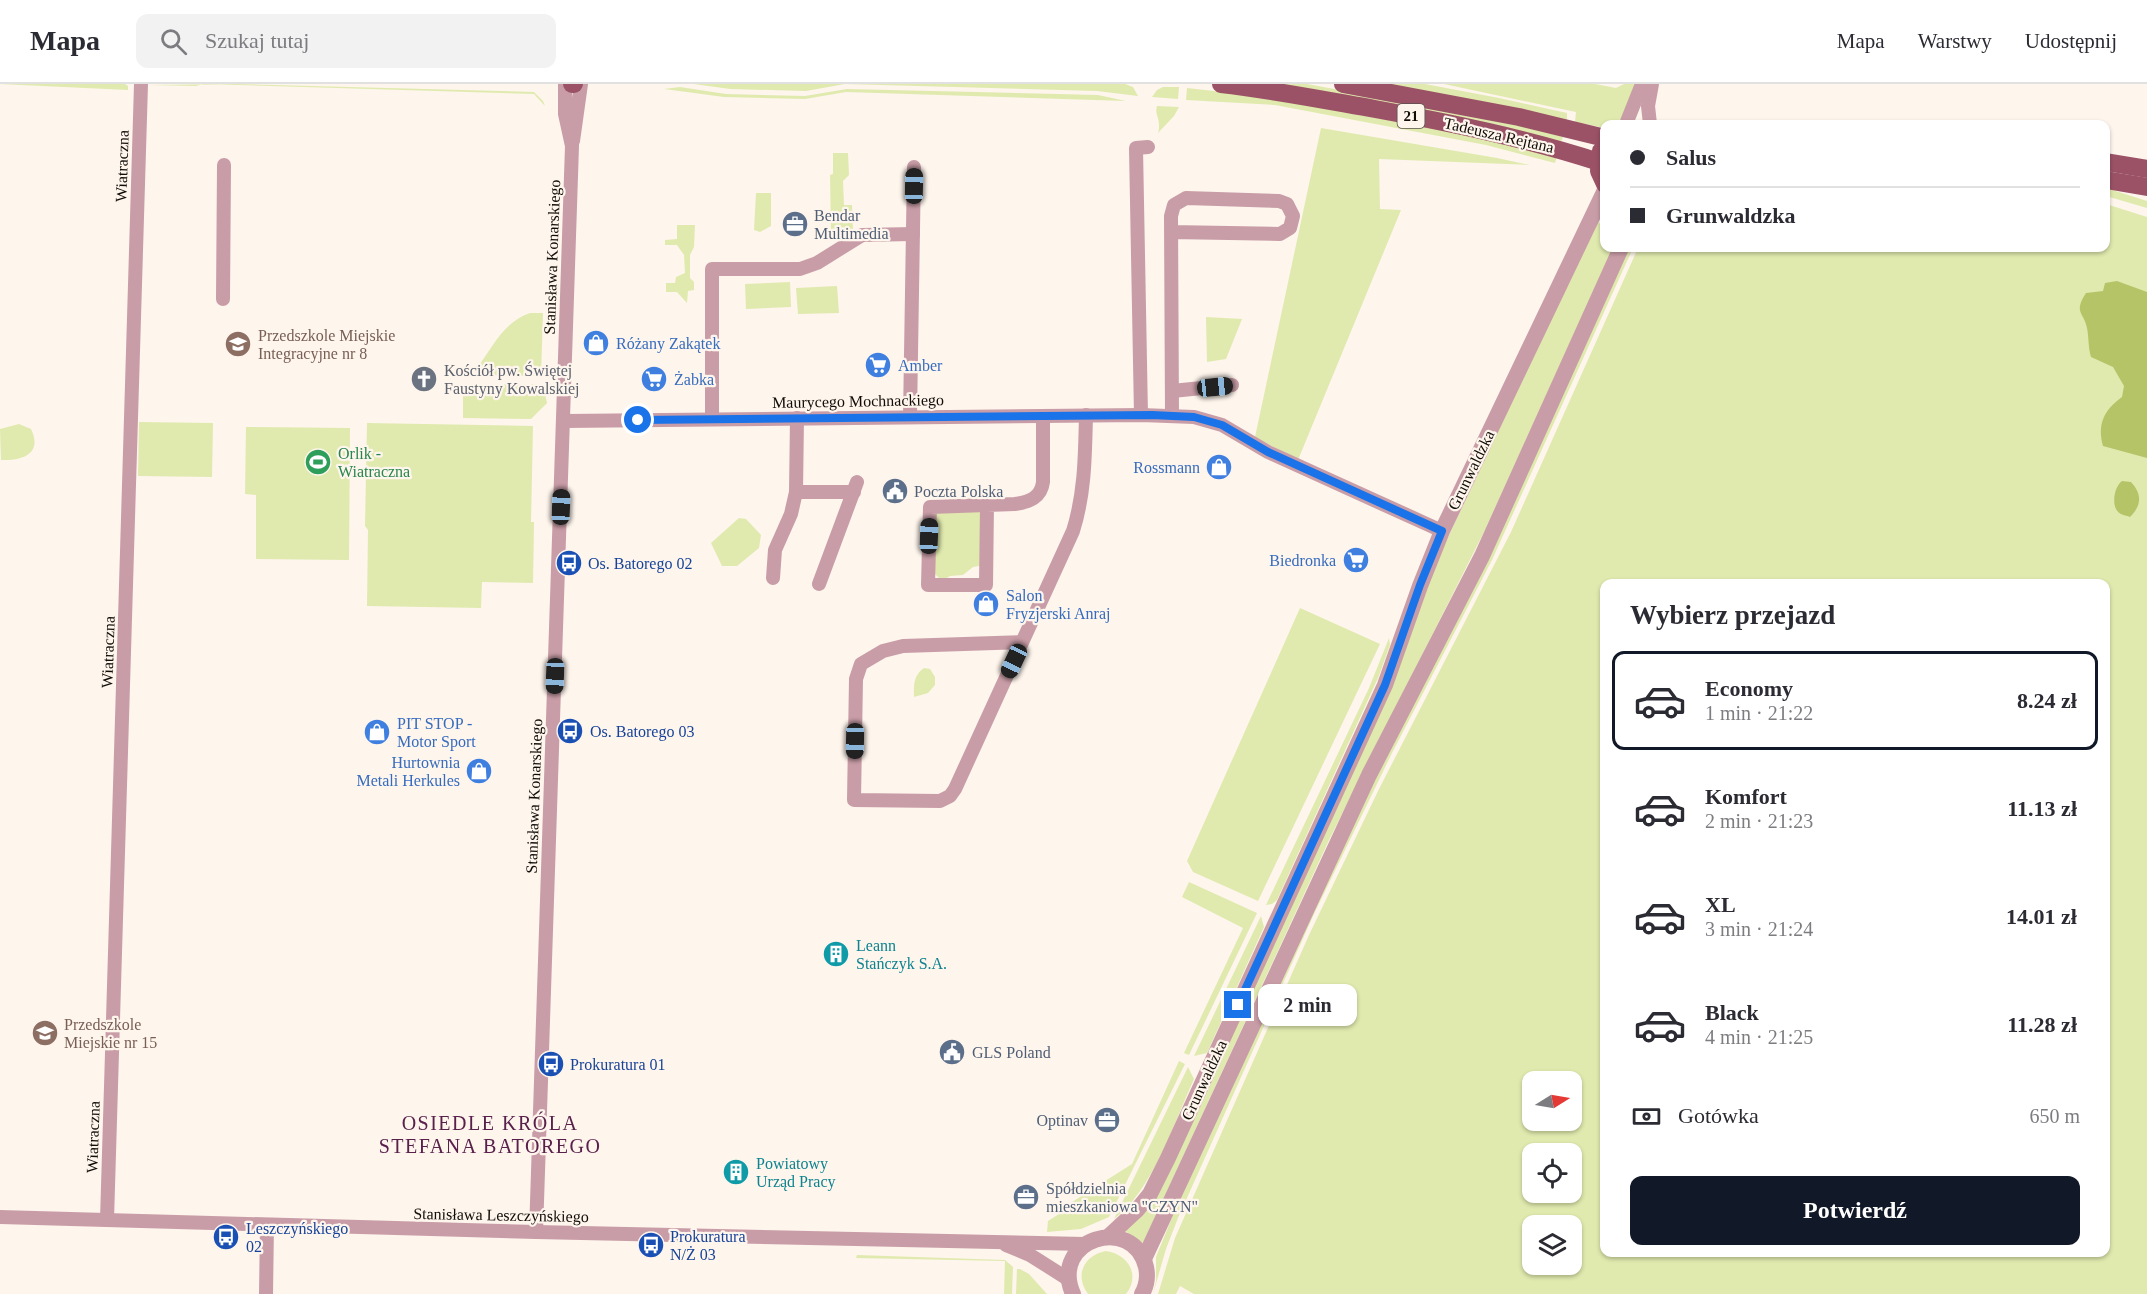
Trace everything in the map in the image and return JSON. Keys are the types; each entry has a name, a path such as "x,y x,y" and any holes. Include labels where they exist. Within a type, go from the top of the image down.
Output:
{"main road":[{"name":"Tadeusza Rejtana","path":"1221,84 1453,123 1535,142 1599,162"},
{"name":"Tadeusza Rejtana","path":"1343,84 1519,117 1600,139"},
{"path":"1600,158 1600,173"},
{"path":"2110,163 2147,169"},
{"path":"2110,181 2142,189"}],"street":[{"name":"Wiatraczna","path":"107,1220 141,84"},
{"name":"Stanisława Konarskiego","path":"536,1232 572,146 566,114 565,84"},
{"name":"Stanisława Konarskiego","path":"572,146 576,132 581,84"},
{"path":"1627,120 1642,84"},
{"path":"1650,120 1648,106 1652,84"},
{"path":"1147,415 1136,148 1148,147"},
{"path":"223,299 224,165"},
{"path":"910,417 914,167"},
{"path":"1171,232 1280,234 1290,228 1293,216 1287,204 1279,201 1186,198 1174,205 1171,216 1171,232 1172,391 1172,415"},
{"name":"Grunwaldzka","path":"1109,1236 1137,1210 1150,1194 1168,1158 1385,685 1420,585 1442,531 1600,200"},
{"path":"712,419 712,269 800,269 817,263 862,235 913,234"},
{"name":"Grunwaldzka","path":"1144,1259 1369,775 1482,556 1619,252"},
{"path":"1172,391 1232,385"},
{"path":"1022,642 903,645 876,653 861,664 856,679 854,800 935,801 950,796 955,789 1073,531 1085,474 1086,415"},
{"name":"Maurycego Mochnackiego","path":"564,421 1086,415 1194,417 1222,425 1268,452 1442,531"},
{"path":"987,505 986,585 928,585 930,507 1022,503 1032,500 1040,492 1043,482 1043,416"},
{"path":"773,578 775,550 791,514 796,492 797,418"},
{"path":"796,492 856,487 819,584"},
{"name":"Stanisława Leszczyńskiego","path":"0,1217 1085,1244"},
{"path":"266,1294 267,1225"},
{"path":"1071,1287 1070,1266 1075,1253 1096,1238 1109,1236 1123,1239 1135,1247 1144,1259 1148,1275 1142,1294"},
{"name":"Stanisława Leszczyńskiego","path":"1002,1243 1030,1255 1071,1287"}],"green space":[{"path":"0,84 125,84 128,90"},
{"path":"202,84 196,86 148,85"},
{"path":"212,84 534,92 545,106 534,94"},
{"path":"694,84 845,84 806,91 730,89"},
{"path":"845,84 1125,84 1133,87 1138,96 1097,91"},
{"path":"1275,84 1307,84 1492,118 1563,137 1561,142 1493,124"},
{"path":"1388,84 1425,84 1499,98 1567,113 1567,120"},
{"path":"1444,84 1595,84 1616,88 1624,84 1636,84 1624,116 1619,120 1600,120 1600,127 1575,122 1576,112"},
{"path":"680,87 726,94 805,96 847,89 1098,95 1126,101 846,92 805,99 724,97 664,89"},
{"path":"1163,87 1179,87 1178,99 1152,97 1157,90"},
{"path":"1187,88 1259,96 1495,140 1557,156 1555,163 1486,145 1275,105 1186,100"},
{"path":"1157,106 1179,107 1158,133 1159,125"},
{"path":"1321,128 1530,165 1379,159 1380,209 1401,210 1298,460 1255,437"},
{"path":"833,153 848,153 849,175 843,181 844,205 852,205 853,231 831,232 830,175 833,174"},
{"path":"2110,189 2147,201 2147,208 2110,197"},
{"path":"756,193 771,193 771,226 760,232 754,230"},
{"path":"2110,205 2147,217 2147,1294 1194,1294 1180,1286 1176,1294 1158,1294 1175,1238 1309,935 1379,789 1511,532 1636,252 2110,252"},
{"path":"1597,222 1600,224 1600,252 1611,252 1485,530 1330,838 1143,1243 1125,1231 1134,1222 1443,548"},
{"path":"677,225 695,225 694,247 690,255 690,278 694,282 694,290 688,291 687,303 677,292 666,292 666,283 675,283 676,277 685,273 684,255 677,245 665,245 665,240 677,239"},
{"path":"1627,252 1631,252 1492,560 1392,753 1314,914 1178,1218 1153,1294 1156,1281 1156,1257 1171,1220 1311,913"},
{"path":"2117,281 2147,292 2147,458 2103,446 2101,438 2106,412 2122,397 2124,386 2113,367 2091,357 2086,323 2080,312 2080,305 2086,293 2103,291 2105,283"},
{"path":"790,282 791,307 746,309 745,284"},
{"path":"837,286 839,313 798,314 796,288"},
{"path":"530,313 543,313 541,376 477,375 478,367 500,336 513,322"},
{"path":"1206,317 1242,319 1226,359 1207,362"},
{"path":"471,384 543,384 547,403 531,419 463,418 463,393 471,393"},
{"path":"139,422 213,423 212,477 138,476"},
{"path":"367,423 533,426 531,522 534,522 533,583 482,582 481,608 367,606 368,530 365,526"},
{"path":"19,424 31,429 34,438 32,450 23,457 1,460 0,429"},
{"name":"Orlik - Wiatraczna","path":"246,427 350,428 349,560 256,559 256,495 245,494"},
{"path":"2122,481 2131,482 2139,495 2137,508 2130,517 2119,512 2115,506 2116,490"},
{"path":"979,510 984,516 982,563 963,575 950,576 942,581 932,571 935,514 938,511"},
{"path":"739,518 746,519 761,535 759,548 737,566 722,566 711,543"},
{"path":"1300,608 1380,644 1258,901 1193,872 1187,861"},
{"path":"1389,638 1390,645 1378,678 1277,900 1266,905 1369,688"},
{"path":"924,668 930,669 935,677 935,685 928,693 914,697 916,678"},
{"path":"1189,882 1257,913 1189,1055 1184,1053 1243,928 1182,897"},
{"path":"1261,916 1264,927 1207,1053 1194,1056"},
{"path":"1179,1061 1185,1064 1109,1217 1081,1229 1047,1232 1048,1221 1059,1214 1058,1211 1132,1164"},
{"path":"1188,1067 1194,1079 1161,1155 1140,1192 1114,1219"},
{"path":"1106,1251 1121,1256 1130,1266 1132,1280 1126,1294 1088,1294 1084,1287 1082,1273 1087,1261 1098,1253"},
{"path":"857,1255 1005,1260 1013,1267 1012,1294 1004,1294 1005,1261 856,1258"},
{"path":"1017,1269 1029,1274 1047,1294 1016,1294"}],"place":[{"name":"Bendar Multimedia","path":"795,224"},
{"name":"Różany Zakątek","path":"596,343"},
{"name":"Przedszkole Miejskie Integracyjne nr 8","path":"238,344"},
{"name":"Amber","path":"878,365"},
{"name":"Kościół pw. Świętej Faustyny Kowalskiej","path":"424,379"},
{"name":"Żabka","path":"654,379"},
{"name":"Orlik - Wiatraczna","path":"318,462"},
{"name":"Rossmann","path":"1219,467"},
{"name":"Poczta Polska","path":"895,491"},
{"name":"Biedronka","path":"1356,560"},
{"name":"Os. Batorego 02","path":"569,563"},
{"name":"Salon Fryzjerski Anraj","path":"986,604"},
{"name":"Os. Batorego 03","path":"570,731"},
{"name":"PIT STOP - Motor Sport","path":"377,732"},
{"name":"Hurtownia Metali Herkules","path":"479,771"},
{"name":"Leann Stańczyk S.A.","path":"836,954"},
{"name":"Przedszkole Miejskie nr 15","path":"45,1033"},
{"name":"GLS Poland","path":"952,1052"},
{"name":"Prokuratura 01","path":"551,1064"},
{"name":"Optinav","path":"1107,1120"},
{"name":"Powiatowy Urząd Pracy","path":"736,1172"},
{"name":"Spółdzielnia mieszkaniowa \"CZYN\"","path":"1026,1197"},
{"name":"Leszczyńskiego 02","path":"226,1237"},
{"name":"Prokuratura N/Ż 03","path":"651,1245"}],"district":[{"name":"OSIEDLE KRÓLA STEFANA BATOREGO","path":"490,1134"}],"route":[{"path":"638,420 1152,415 1194,417 1222,425 1268,452 1442,531 1420,585 1385,685 1238,1005"}]}
